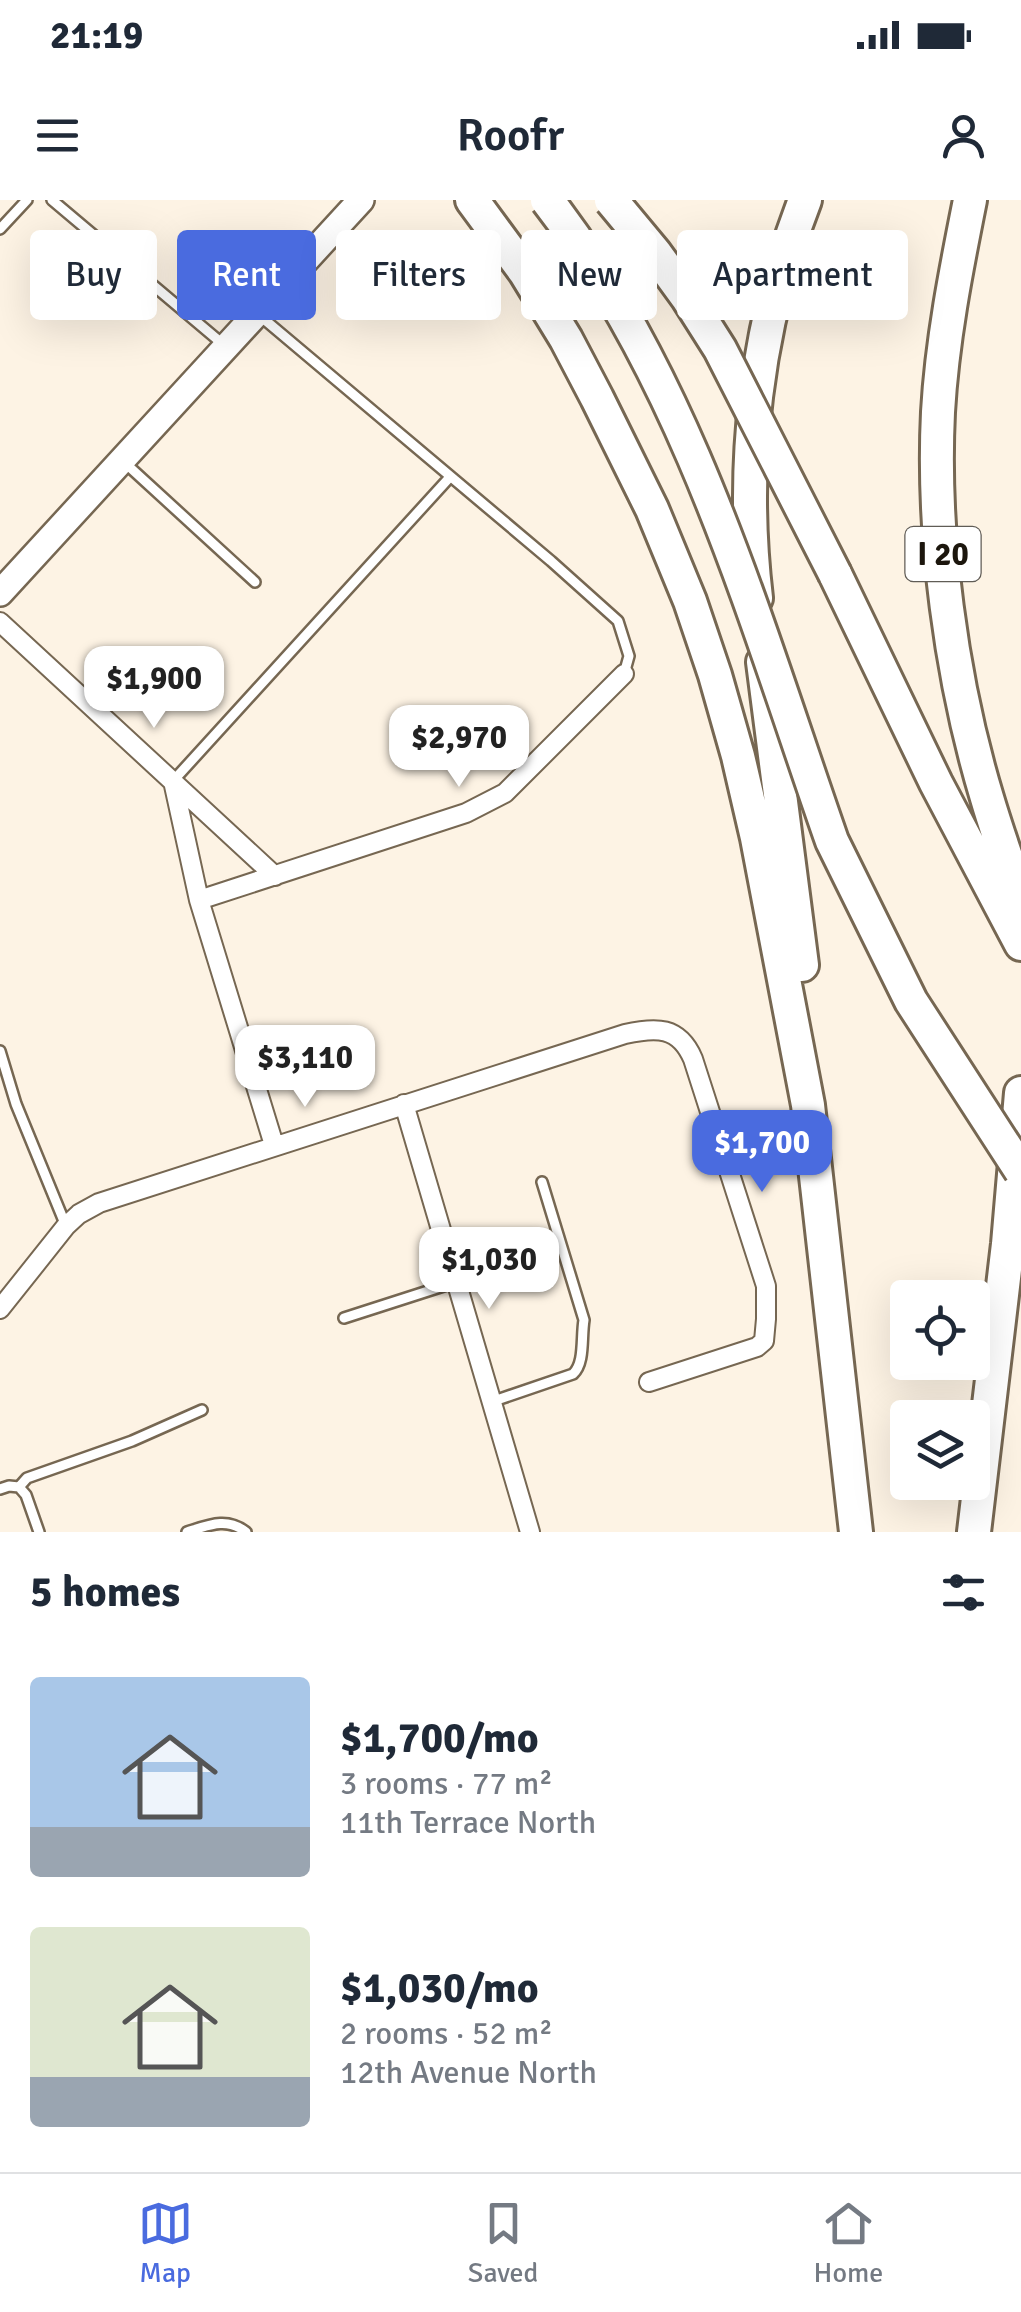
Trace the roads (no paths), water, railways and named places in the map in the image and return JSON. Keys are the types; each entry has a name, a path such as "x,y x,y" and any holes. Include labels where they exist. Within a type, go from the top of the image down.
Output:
{"highway":[{"path":"472,200 525,272 566,338 652,509 690,601 738,756 808,1105 856,1532"},
{"path":"547,200 605,284 663,390 708,489 832,842 854,889 911,1001 1021,1172"},
{"path":"611,200 656,253 720,349 936,783 1021,944"},
{"path":"805,200 788,245 759,370 749,462 749,544 807,1006 808,1105"},
{"name":"I 20","path":"970,200 952,292 938,412 940,516 953,651 965,710 986,797 1021,900"},
{"path":"974,1532 1008,1244 1021,1093"}],"street":[{"path":"316,249 361,200"},
{"path":"0,594 251,320"},
{"path":"0,622 275,876"},
{"path":"199,900 466,813 504,793 624,674"},
{"path":"173,782 199,900 274,1145"},
{"path":"0,1309 66,1226 99,1203 625,1034 653,1029 669,1032 686,1044 693,1059 766,1286 766,1320 764,1341 757,1347 649,1382"},
{"path":"404,1104 530,1532"}],"lane":[{"path":"0,230 27,200"},
{"path":"52,200 226,347"},
{"path":"263,320 551,561 618,622 629,656 624,674"},
{"path":"122,460 255,582"},
{"path":"173,782 450,477"},
{"path":"0,1051 16,1104 66,1226"},
{"path":"490,1402 578,1372 581,1363 584,1320 542,1182"},
{"path":"344,1318 456,1282"},
{"path":"19,1487 27,1478 132,1441 202,1410"},
{"path":"0,1489 19,1487 26,1494 39,1532"},
{"path":"187,1532 220,1522 246,1532"}]}
